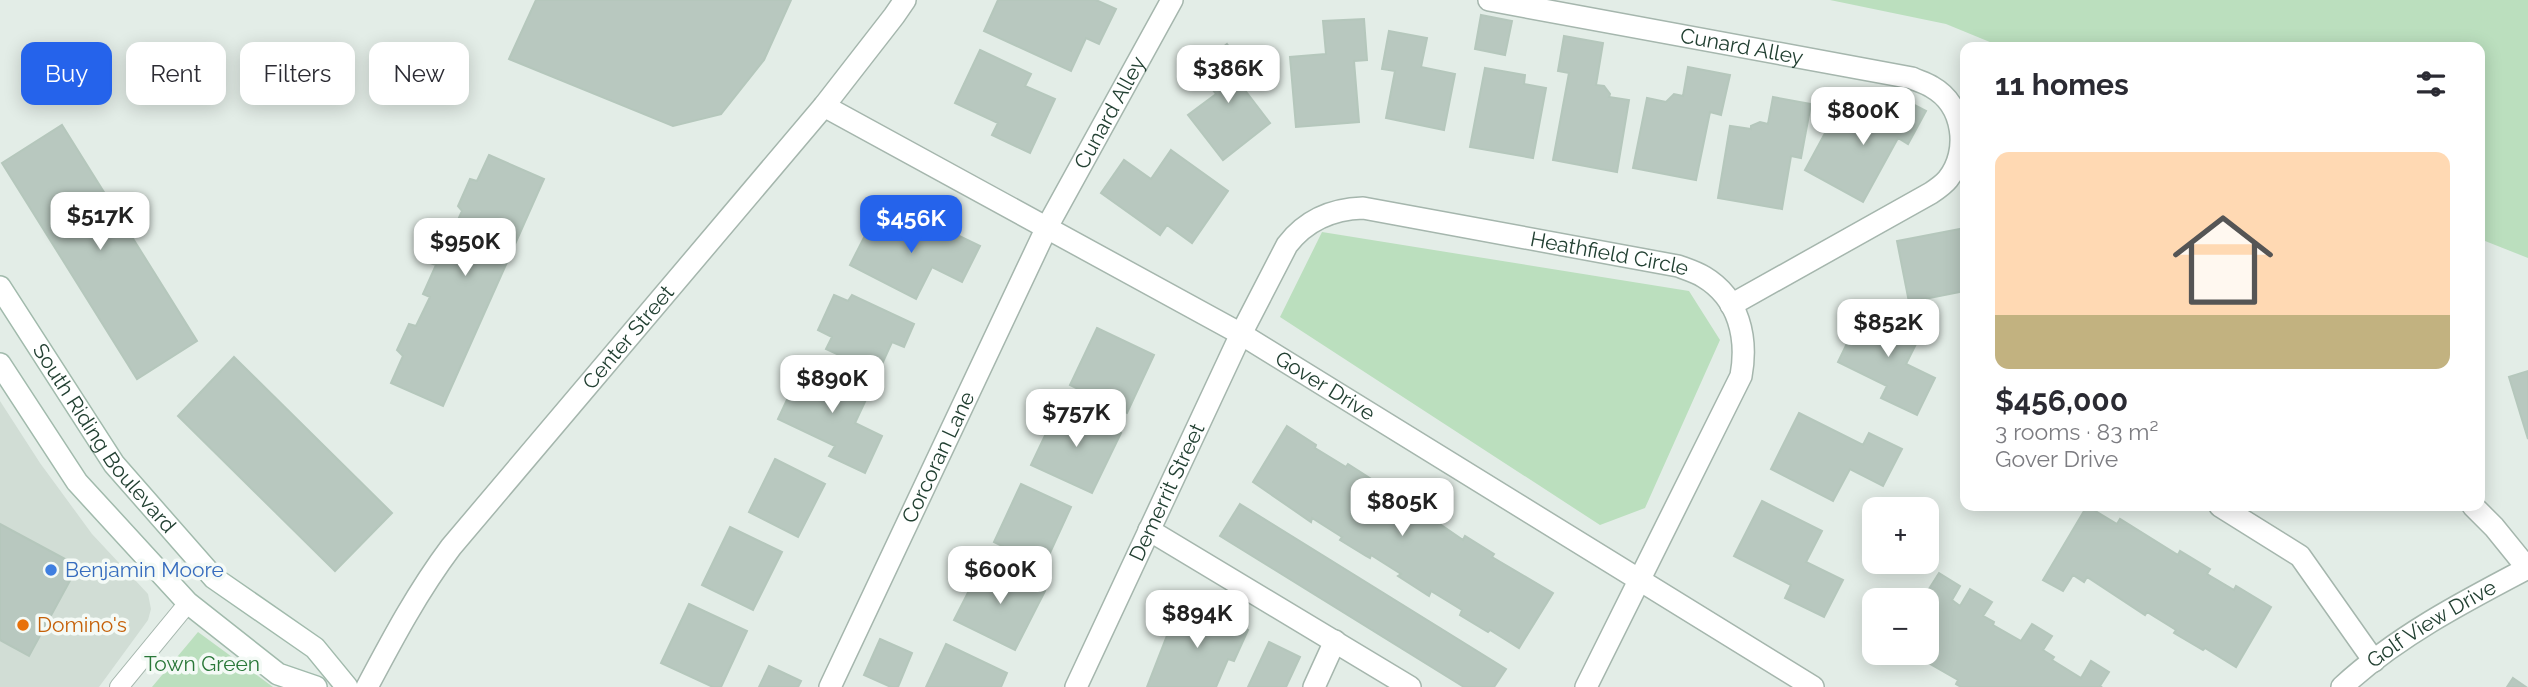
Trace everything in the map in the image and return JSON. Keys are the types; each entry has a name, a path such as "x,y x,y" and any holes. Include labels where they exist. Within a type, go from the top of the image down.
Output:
{"street":[{"name":"Center Street","path":"367,687 408,611 452,547 824,106 905,0"},
{"name":"Cunard Alley","path":"1048,227 1172,0"},
{"name":"Cunard Alley","path":"1489,0 1912,78 1933,87 1952,106 1960,127"},
{"name":"Gover Drive","path":"824,106 1241,334 1813,687"},
{"name":"Cunard Alley","path":"1731,305 1931,193 1948,179 1960,156"},
{"name":"Heathfield Circle","path":"1241,334 1287,244 1297,232 1320,216 1347,208 1363,208 1678,266 1704,277 1725,295 1737,315 1743,334 1745,355 1741,376 1586,687"},
{"name":"Corcoran Lane","path":"830,687 1048,227"},
{"name":"South Riding Boulevard","path":"0,287 114,464 214,578 315,648 347,687"},
{"name":"Demerrit Street","path":"1076,687 1241,334"},
{"name":"South Riding Boulevard","path":"0,364 77,482 188,603 278,674 316,687"},
{"path":"2228,511 2300,556 2374,661"},
{"path":"2478,511 2528,568"},
{"path":"1149,530 1410,687"},
{"name":"Golf View Drive","path":"2342,687 2374,661 2445,612 2528,568"},
{"path":"1314,687 1335,641"}],"lane":[{"path":"119,687 188,603"}],"shaded area":[{"path":"0,401 40,463 92,534 148,594 151,609 148,620 99,687 0,687"}],"green space":[{"path":"1830,0 2528,0 2528,258 2485,241 2485,42 1990,42 1946,24"},
{"path":"1322,232 1689,291 1720,340 1645,508 1600,525 1280,317"},
{"name":"Town Green","path":"198,632 273,687 152,687"}],"building":[{"path":"536,0 791,0 764,60 721,114 673,126 509,59"},
{"path":"998,0 1096,0 1116,9 1099,44 1086,38 1071,71 984,31"},
{"path":"1481,15 1512,21 1505,55 1475,49"},
{"path":"1364,19 1367,60 1354,61 1359,122 1296,127 1290,57 1326,54 1323,21"},
{"path":"1389,31 1427,38 1421,67 1455,74 1444,130 1386,118 1395,71 1382,69"},
{"path":"1564,36 1603,43 1596,85 1604,86 1610,94 1609,97 1629,100 1617,172 1553,160 1569,73 1558,71"},
{"path":"1227,44 1252,76 1241,85 1270,123 1223,160 1188,115 1216,94 1196,69"},
{"path":"980,50 1031,74 1025,86 1055,99 1030,153 992,135 998,123 955,103"},
{"path":"1688,67 1730,75 1721,115 1710,112 1696,180 1633,168 1647,98 1666,102 1674,94 1683,96"},
{"path":"1485,68 1525,75 1524,84 1546,88 1533,158 1470,147"},
{"path":"1891,93 1926,111 1908,144 1898,138 1863,202 1805,170 1837,111 1871,129"},
{"path":"1773,97 1811,104 1801,158 1791,156 1782,209 1718,198 1730,126 1751,129 1751,126 1760,122 1768,124"},
{"path":"62,125 197,341 137,379 2,163"},
{"path":"1171,150 1228,191 1192,243 1167,225 1160,235 1101,193 1124,160 1151,179"},
{"path":"489,155 544,179 443,406 391,383 403,356 397,350 409,324 416,326 430,297 423,294 436,265 430,263 443,234 450,238 462,211 458,206 470,179 477,181"},
{"path":"878,210 939,241 945,229 980,246 962,282 932,267 916,299 850,265"},
{"path":"1960,229 1960,292 1909,302 1897,241"},
{"path":"834,295 848,301 852,295 914,324 904,347 892,342 878,373 826,349 832,337 818,330"},
{"path":"1865,306 1921,334 1906,364 1935,378 1917,415 1881,398 1887,386 1838,362"},
{"path":"1097,328 1154,355 1127,413 1070,385"},
{"path":"234,357 392,513 335,571 178,416"},
{"path":"805,361 870,391 855,423 882,436 865,473 829,456 835,446 778,419"},
{"path":"2528,371 2528,439 2509,377"},
{"path":"1060,404 1121,433 1092,493 1031,465"},
{"path":"1799,413 1863,445 1869,433 1902,449 1883,486 1850,469 1833,501 1771,469"},
{"path":"1287,426 1316,445 1315,448 1376,482 1374,485 1403,504 1405,500 1463,540 1465,536 1494,554 1492,557 1553,593 1519,648 1460,615 1462,610 1431,591 1429,596 1398,576 1401,574 1340,540 1342,537 1312,518 1311,522 1253,482"},
{"path":"775,459 825,484 798,537 749,512"},
{"path":"1021,484 1071,507 1044,566 994,542"},
{"path":"1762,501 1822,531 1806,562 1843,580 1824,617 1785,598 1791,585 1734,556"},
{"path":"1240,504 1506,669 1494,687 1464,687 1220,536"},
{"path":"2084,511 2095,511 2117,524 2120,519 2178,555 2180,551 2210,569 2207,574 2234,590 2236,586 2271,607 2236,667 2174,633 2176,630 2147,612 2145,615 2087,577 2084,582 2073,575 2063,591 2043,580"},
{"path":"0,524 78,566 29,656 0,640"},
{"path":"730,527 782,552 753,610 702,585"},
{"path":"984,561 1045,591 1015,650 954,620"},
{"path":"1939,573 1960,586 1952,600 1960,606 1970,589 1992,602 1983,616 2021,641 2032,624 2052,636 2043,650 2054,657 2052,660 2081,678 2091,661 2109,672 2100,686 2102,687 1961,687 1956,684 1958,680 1932,665 1939,665 1939,588 1930,588"},
{"path":"1186,602 1248,630 1234,661 1228,659 1216,687 1147,687 1170,628 1174,630"},
{"path":"689,604 747,631 721,687 713,687 661,663"},
{"path":"880,639 912,653 898,687 891,687 864,675"},
{"path":"1269,642 1300,657 1286,687 1248,687"},
{"path":"946,644 1007,673 1001,687 926,687"},
{"path":"769,666 801,681 798,687 759,687"},
{"path":"2513,678 2526,687 2507,687"}],"place":[{"name":"Benjamin Moore","path":"51,570"},
{"name":"Domino's","path":"23,625"}]}
